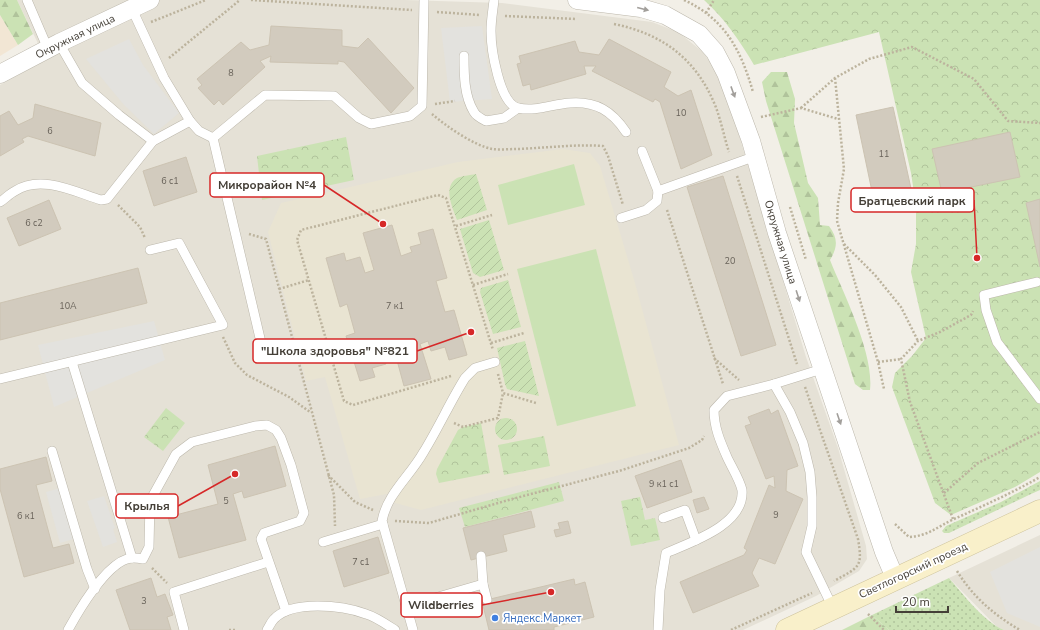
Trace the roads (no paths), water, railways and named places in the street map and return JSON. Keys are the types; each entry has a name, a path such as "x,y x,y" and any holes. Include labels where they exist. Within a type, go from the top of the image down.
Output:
{"main road":[{"name":"Светлогорский проезд","path":"787,630 1040,511"}],"street":[{"name":"Окружная улица","path":"0,74 54,46 150,0"},
{"name":"Окружная улица","path":"577,0 641,8 665,15 699,34 715,52 726,73 756,156 777,233 884,552 895,578"}],"lane":[{"path":"27,0 54,46 82,83 119,115 153,141"},
{"path":"213,138 265,95 334,96 359,118 371,124 410,116 422,106 424,0"},
{"path":"494,0 491,32 494,58 506,98 511,105 518,108 532,110 570,103 602,107 613,115 626,132"},
{"path":"132,9 159,66 190,121 198,131 213,138"},
{"path":"464,56 464,77 468,99 474,113 486,121 504,118 518,108"},
{"path":"0,202 15,190 32,184 51,184 101,200 107,199 153,141 171,126 190,121"},
{"path":"213,138 263,351"},
{"path":"624,217 646,210 657,201 658,192 642,151"},
{"path":"658,192 756,156"},
{"path":"0,379 223,325 179,243 150,250"},
{"path":"1037,282 984,296 986,310 997,342 1040,399"},
{"path":"72,362 132,558"},
{"path":"413,630 383,521 388,501 423,454 465,378 475,368 495,362"},
{"path":"658,630 660,590 666,553 717,531 739,506 742,490 716,430 714,423 714,410 727,396 774,384 822,369"},
{"path":"774,384 798,431 810,472 812,526 806,552 833,608"},
{"path":"68,630 95,589 120,562 132,558 143,559 149,547 150,501 176,454 181,448 192,442 255,426 267,425 276,430 281,438 291,465 304,513 300,521 264,533 261,539 286,611"},
{"path":"52,452 87,569 95,589"},
{"path":"663,518 685,510 696,540"},
{"path":"323,542 383,521"},
{"path":"481,556 483,584 487,600"},
{"path":"184,630 174,592 268,562"},
{"path":"407,606 483,584"},
{"path":"267,630 274,619 286,611 301,607 323,606 342,608 366,614 395,630"}],"place":[{"name":"Микрорайон №4","path":"383,224"},
{"name":"Братцевский парк","path":"977,258"},
{"name":"\"Школа здоровья\" №821","path":"471,332"},
{"name":"Крылья","path":"235,474"},
{"name":"Wildberries","path":"551,592"},
{"name":"Яндекс.Маркет","path":"495,618"}]}
